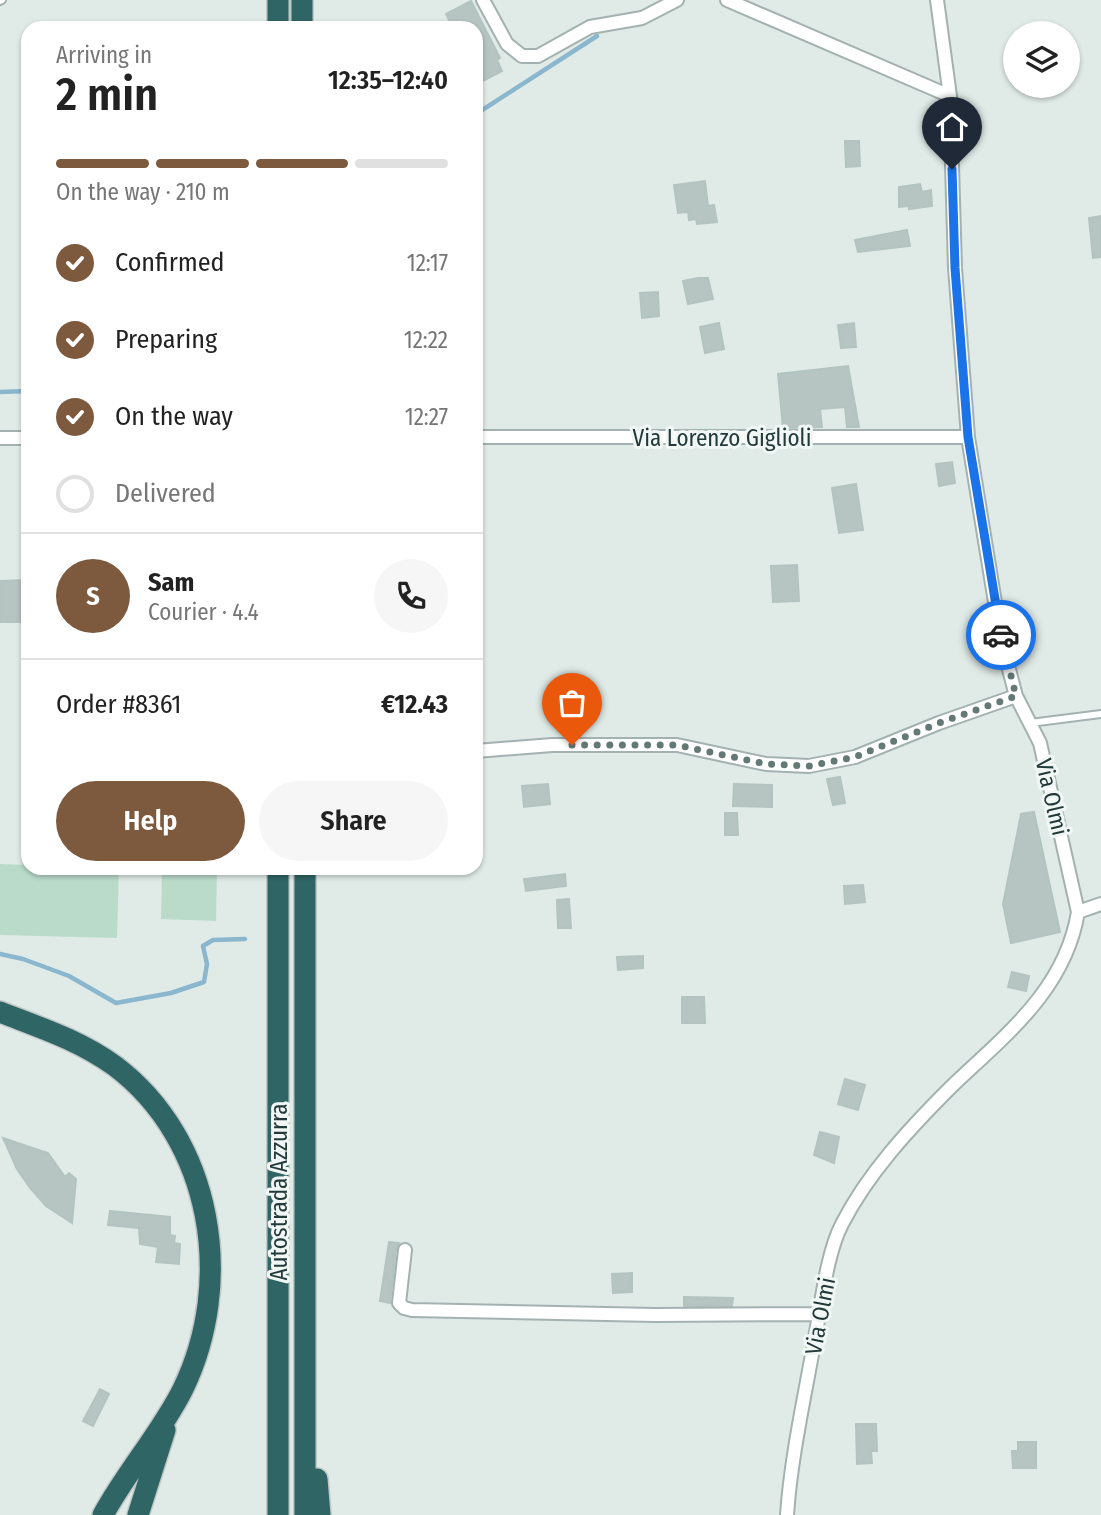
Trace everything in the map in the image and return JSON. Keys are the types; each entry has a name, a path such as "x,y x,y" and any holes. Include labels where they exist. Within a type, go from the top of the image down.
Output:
{"highway":[{"path":"278,0 278,21"},
{"path":"302,0 302,21"},
{"name":"Autostrada Azzurra","path":"278,875 278,1515"},
{"name":"Autostrada Azzurra","path":"305,875 305,1515"},
{"path":"0,1004 27,1023"},
{"path":"0,1012 76,1041 117,1068 136,1085 169,1125 200,1191 206,1217 212,1269 211,1294 201,1345 171,1410 103,1515"},
{"path":"0,1022 27,1023"},
{"path":"306,1347 320,1515"},
{"path":"138,1515 171,1410"}],"street":[{"path":"483,0 508,44 522,56 537,56 590,27 642,18 677,0"},
{"path":"727,0 950,96"},
{"name":"Via Olmi","path":"788,1515 819,1314 841,1226 867,1185 907,1133 1028,1014 1058,971 1075,930 1078,912 1040,743 1016,696 1001,639 968,437 955,268 950,96 937,0"},
{"name":"Via Lorenzo Giglioli","path":"483,437 968,437"},
{"path":"0,438 21,438"},
{"path":"483,750 552,745 677,745 766,764 809,766 855,757 1016,696"},
{"path":"1078,912 1101,904"},
{"path":"405,1250 399,1303 412,1310 655,1315 819,1314"}],"lane":[{"path":"1030,723 1101,714"}],"green space":[{"path":"0,864 21,865 21,875 119,875 117,938 0,935"},
{"path":"162,875 217,875 216,921 161,919"}],"building":[{"path":"471,1 481,21 450,21 446,14"},
{"path":"483,25 500,58 497,60 502,71 483,81"},
{"path":"845,141 859,141 860,166 846,167"},
{"path":"705,181 708,206 714,205 717,222 697,224 696,219 689,220 688,212 678,213 674,185"},
{"path":"920,184 922,192 931,190 932,206 909,209 909,206 899,207 899,187"},
{"path":"1101,216 1101,257 1093,258 1089,218"},
{"path":"907,230 910,246 858,252 855,240"},
{"path":"708,278 713,299 688,304 683,281"},
{"path":"658,292 659,316 642,318 640,293"},
{"path":"719,323 724,349 705,353 700,327"},
{"path":"854,323 856,347 841,348 838,325"},
{"path":"848,366 859,427 847,427 845,407 820,409 822,427 783,428 778,374"},
{"path":"952,462 955,483 939,486 936,464"},
{"path":"856,484 863,530 839,533 832,488"},
{"path":"797,565 799,601 773,602 771,566"},
{"path":"21,580 21,622 0,622 0,581"},
{"path":"840,777 845,803 833,805 827,779"},
{"path":"548,784 550,804 524,807 522,786"},
{"path":"734,784 772,785 772,807 733,806"},
{"path":"1034,812 1060,932 1011,943 1003,904 1021,814"},
{"path":"725,813 737,813 738,835 725,835"},
{"path":"565,874 566,886 526,891 524,879"},
{"path":"863,885 865,902 845,904 844,886"},
{"path":"569,899 571,928 558,928 557,900"},
{"path":"643,956 643,968 618,970 617,957"},
{"path":"1012,972 1029,976 1026,991 1008,987"},
{"path":"682,997 704,997 705,1023 682,1023"},
{"path":"845,1079 865,1085 858,1110 838,1104"},
{"path":"820,1132 839,1137 834,1163 814,1155"},
{"path":"3,1138 48,1153 65,1177 69,1173 76,1179 72,1223 46,1206 30,1188 17,1169"},
{"path":"110,1211 170,1217 170,1235 175,1236 174,1243 180,1244 179,1264 156,1262 158,1247 140,1244 139,1228 108,1225"},
{"path":"389,1242 399,1243 390,1303 380,1301"},
{"path":"632,1273 632,1292 613,1293 612,1274"},
{"path":"684,1297 733,1298 732,1306 684,1306"},
{"path":"100,1389 109,1394 93,1426 83,1421"},
{"path":"856,1424 876,1424 877,1451 871,1451 872,1463 857,1464"},
{"path":"1018,1442 1036,1442 1036,1468 1013,1468 1012,1451 1018,1451"}],"waterway":[{"path":"483,109 597,36"},
{"path":"0,392 21,391"},
{"path":"0,954 23,959 69,976 116,1003 171,993 204,982 207,964 203,946 213,940 245,939"}],"way so far":[{"path":"572,745 677,745 766,764 809,766 855,757 1016,696 1001,635"}],"route":[{"path":"952,169 955,268 968,437 1001,635"}]}
